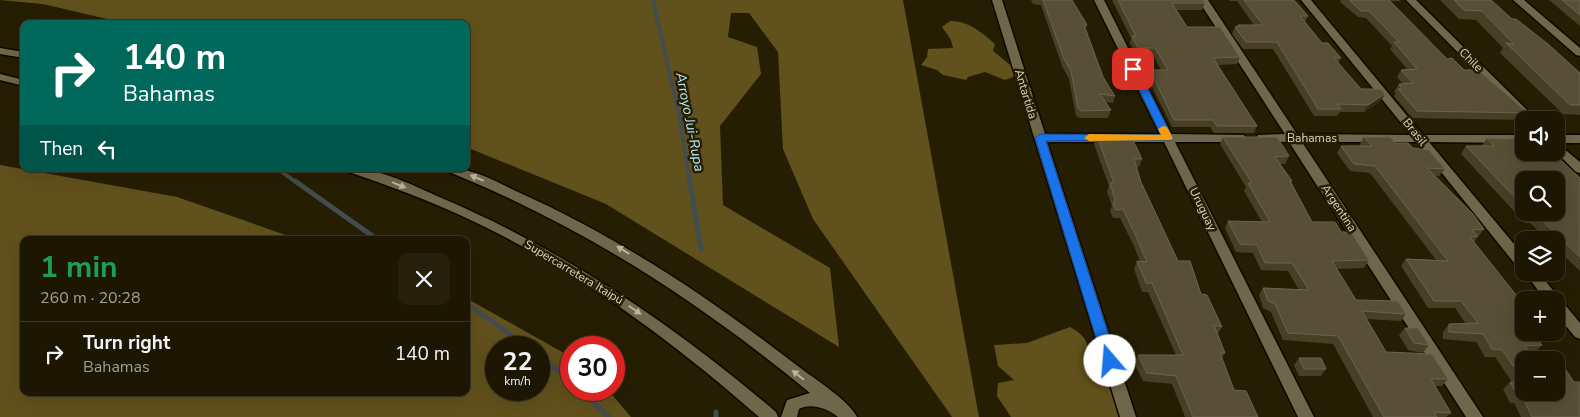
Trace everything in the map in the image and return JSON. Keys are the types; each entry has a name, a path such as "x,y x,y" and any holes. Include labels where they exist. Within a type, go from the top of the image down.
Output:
{"street":[{"name":"Antartida","path":"996,0 1128,417"},
{"name":"Uruguay","path":"1099,0 1306,417"},
{"name":"Argentina","path":"1203,0 1475,417"},
{"name":"Brasil","path":"1306,0 1515,254"},
{"name":"Chile","path":"1411,0 1522,111"},
{"path":"1518,0 1580,54"},
{"path":"0,51 20,54"},
{"path":"0,77 20,82"},
{"name":"Bahamas","path":"1040,138 1515,138"},
{"path":"1565,139 1580,139"},
{"path":"1565,155 1580,170"},
{"name":"Supercarretera Itaipú","path":"361,172 425,195 513,235 551,255 636,310 727,380 770,417"},
{"path":"460,172 518,196 617,246 719,314 847,415"},
{"path":"1537,281 1546,291"},
{"path":"1565,315 1580,333"},
{"path":"790,417 792,405 800,400 810,398 821,401 847,415"}],"shaded area":[{"path":"0,0 903,0 979,417 952,417 813,219 783,149 778,52 749,13 731,13 728,37 757,47 761,74 720,126 723,205 830,268 839,347 606,204 470,149 470,20 111,20 43,4"},
{"path":"950,21 969,25 985,35 995,44 993,51 1014,68 1018,75 1005,80 985,72 968,77 966,80 943,75 937,70 921,65 927,57 928,49 953,48 951,40 942,27"},
{"path":"0,165 20,169 20,172 39,172 177,197 289,236 20,236 20,396 470,396 470,300 534,336 485,336 485,401 550,401 550,345 560,351 560,401 617,401 631,417 0,417"},
{"path":"1070,327 1085,339 1092,368 1119,393 1125,417 1011,417 997,396 998,383 1014,380 998,366 994,345 1027,343"}],"building":[{"path":"1043,0 1072,0 1087,25 1084,25 1103,77 1115,96 1100,94 1111,110 1082,111 1078,108 1071,71 1064,59"},
{"path":"1118,0 1203,0 1205,3 1172,3 1187,27 1220,27 1240,57 1213,58 1257,126 1217,126 1213,120 1174,120 1150,70 1168,70 1155,48 1138,48 1132,36 1136,36"},
{"path":"1244,0 1294,0 1308,16 1300,16 1322,43 1328,43 1341,58 1334,58 1361,89 1381,89 1385,94 1368,105 1337,104 1341,109 1318,109 1277,42 1246,42 1235,27 1238,25 1263,25"},
{"path":"1349,0 1389,0 1447,59 1452,58 1464,70 1478,70 1526,111 1515,111 1515,113 1417,111 1398,89 1402,89 1399,84 1413,83 1401,70 1417,69 1394,42 1399,42 1369,11 1361,11"},
{"path":"1454,0 1491,0 1512,19 1516,19 1548,44 1580,73 1580,105 1570,105 1506,43 1514,44 1482,11 1464,10"},
{"path":"1562,0 1580,0 1580,15"},
{"path":"1097,136 1131,136 1142,159 1134,159 1141,182 1178,261 1190,261 1201,294 1207,295 1222,327 1214,325 1225,353 1220,353 1234,390 1246,391 1258,417 1193,417 1176,376 1147,373 1138,355 1183,355 1152,283 1146,283 1137,261 1147,262 1136,236 1123,209 1116,210 1113,203 1115,200 1110,183 1114,183"},
{"path":"1223,137 1277,137 1289,156 1275,157 1292,181 1290,181 1312,222 1335,222 1341,232 1351,232 1369,260 1332,261 1356,300 1398,301 1406,314 1362,311 1386,352 1432,354 1448,379 1431,379 1451,413 1434,412 1437,417 1384,417 1338,336 1288,333 1275,304 1268,301 1263,288 1309,290 1292,263 1265,263 1257,245 1240,244 1228,221 1270,222 1248,183 1252,183"},
{"path":"1364,137 1390,137 1395,143 1408,143 1413,148 1429,150 1445,169 1427,168 1473,214 1484,229 1472,230 1478,236 1470,237 1515,294 1515,341 1539,341 1542,345 1525,346 1529,351 1515,351 1515,368 1502,350 1492,349 1483,334 1449,332 1449,324 1478,323 1461,301 1434,301 1406,259 1448,261 1375,166 1354,164 1341,146 1372,146"},
{"path":"1487,138 1515,139 1515,161 1562,161 1580,178 1580,257 1565,243 1565,231 1553,231 1542,221 1565,221 1565,171 1515,171 1515,198 1466,146 1494,146"},
{"path":"1405,328 1418,328 1429,345 1414,343"},
{"path":"1299,358 1321,358 1326,369 1304,369"},
{"path":"1565,370 1574,382 1580,382 1580,417 1532,417 1524,401 1565,401"},
{"path":"1510,382 1515,382 1515,391"}],"waterway":[{"name":"Arroyo Jui-Rupa","path":"653,0 679,115 690,183"},
{"path":"282,172 297,183"},
{"path":"295,181 372,236"},
{"name":"Arroyo Jui-Rupa","path":"690,181 701,249"},
{"path":"470,306 512,336"},
{"path":"550,364 560,372"},
{"path":"592,401 609,417"},
{"name":"Arroyo Jui-Rupa","path":"716,412 716,417"}],"slow traffic":[{"path":"1089,138 1168,138 1163,129"}],"route":[{"path":"1110,361 1040,138 1168,138 1133,69"}]}
